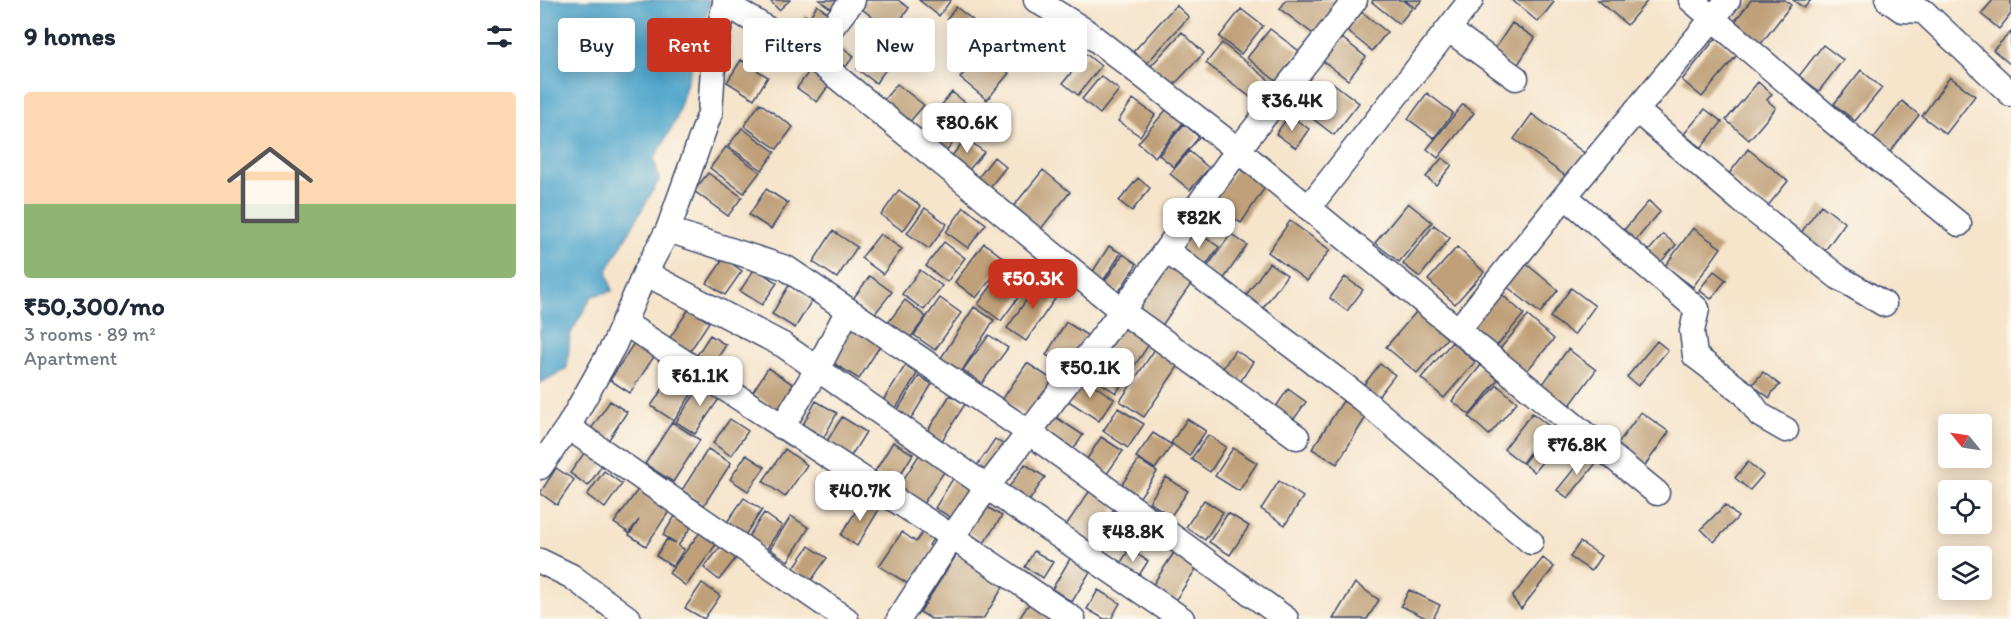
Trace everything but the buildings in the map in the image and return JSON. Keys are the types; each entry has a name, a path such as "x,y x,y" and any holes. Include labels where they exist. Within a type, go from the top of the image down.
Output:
{"street":[{"path":"839,18 853,0"},
{"path":"1036,0 1084,30 1238,150 1657,493"},
{"path":"899,619 987,487 1122,311 1238,150 1355,0"},
{"path":"1309,207 1471,0"},
{"path":"1691,0 1843,130 1959,224"},
{"path":"1458,330 1565,196 1728,0"},
{"path":"1888,0 1902,10 1926,5 2011,94"},
{"path":"540,467 568,427 614,345 645,273 668,230 710,113 714,53 725,1 752,18"},
{"path":"1449,30 1516,78"},
{"path":"831,72 1122,311 1297,437"},
{"path":"1636,110 1742,201 1838,277 1884,304"},
{"path":"1565,196 1697,309 1692,331 1695,356 1745,394 1760,415 1786,430"},
{"path":"668,230 786,268 1030,433 1286,619"},
{"path":"1167,250 1362,399 1531,542"},
{"path":"645,273 783,345 1182,619"},
{"path":"782,427 818,368 848,310"},
{"path":"623,322 1073,619"},
{"path":"568,427 846,619"},
{"path":"540,561 571,576 629,619"}],"water":[{"path":"540,0 709,0 705,18 647,18 647,72 690,72 676,120 654,159 659,180 607,270 612,291 592,296 570,335 567,368 540,383"}]}
